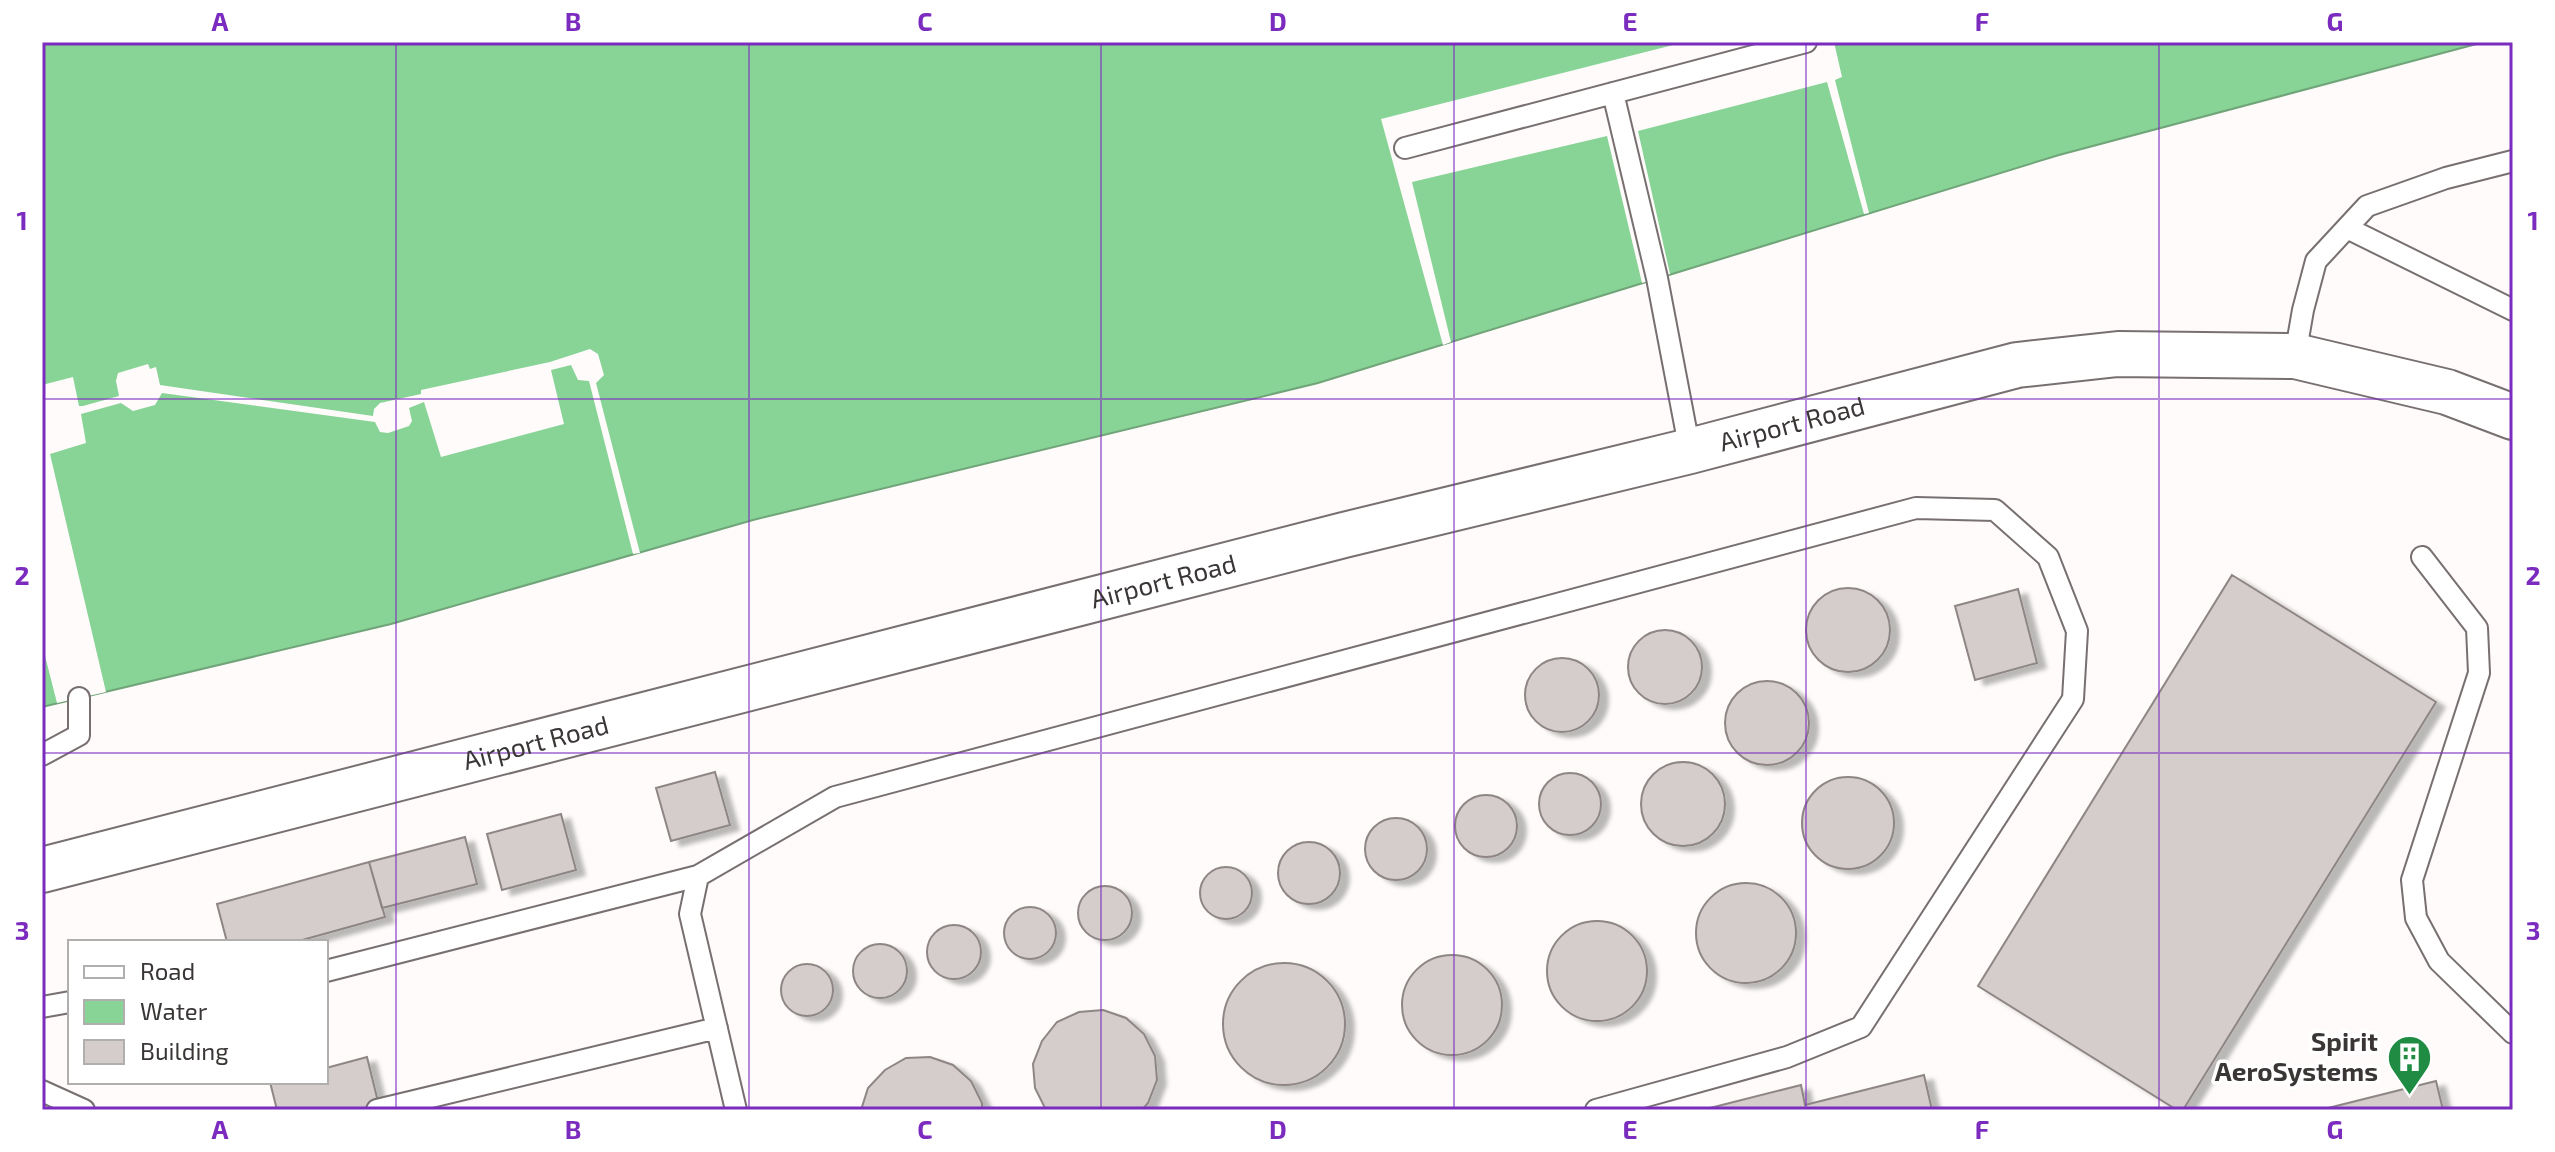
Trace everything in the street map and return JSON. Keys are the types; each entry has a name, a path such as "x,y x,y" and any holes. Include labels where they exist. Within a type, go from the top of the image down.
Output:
{"street":[{"name":"Airport Road","path":"42,870 1329,538 1690,451 2017,365 2118,354 2295,356 2447,392 2513,417"}],"lane":[{"path":"1405,148 1806,42"},
{"path":"1613,93 1657,278 1690,451"},
{"path":"2295,356 2316,261 2367,206 2446,178 2513,161"},
{"path":"2347,228 2513,310"},
{"path":"328,970 698,876 835,797 1916,508 1995,510 2048,557 2077,631 2073,699 1861,1027 1787,1057 1596,1110"},
{"path":"2422,557 2477,628 2479,673 2412,880 2416,918 2439,961 2513,1033"},
{"path":"42,755 79,735 79,698"},
{"path":"698,876 690,914 736,1110"},
{"path":"42,1007 68,1002"},
{"path":"377,1110 717,1028"},
{"path":"42,1091 84,1110"}],"water":[{"path":"42,42 2484,42 2059,155 1318,383 753,520 391,624 42,707"}],"pier":[{"path":"1685,42 1834,42 1842,77 1835,80 1869,213 1864,214 1827,82 1638,131 1670,274 1642,283 1607,136 1412,182 1451,342 1443,345 1381,119"},
{"path":"590,349 598,354 604,375 596,383 640,553 633,554 589,381 578,380 571,365 551,370 564,424 441,457 424,402 409,408 412,421 409,426 388,433 380,432 375,422 162,393 155,405 133,411 121,403 81,414 86,443 50,454 106,692 57,703 42,644 42,385 73,377 79,406 83,406 119,396 118,373 148,364 150,369 156,367 160,385 373,416 374,409 380,403 421,394 421,390 550,362"}],"building":[{"path":"2232,575 2436,702 2183,1110 2177,1110 1978,986"},
{"path":"1848,588 1864,591 1883,607 1890,630 1887,646 1871,665 1848,672 1832,669 1813,653 1806,630 1809,614 1825,595"},
{"path":"2018,589 2037,663 1975,680 1955,606"},
{"path":"1665,630 1686,636 1696,646 1702,667 1696,688 1686,698 1665,704 1644,698 1634,688 1628,667 1634,646 1644,636"},
{"path":"1562,658 1583,664 1593,674 1599,695 1593,716 1583,726 1562,732 1541,726 1531,716 1525,695 1531,674 1541,664"},
{"path":"1767,681 1783,684 1802,700 1809,723 1806,739 1790,758 1767,765 1751,762 1732,746 1725,723 1728,707 1744,688"},
{"path":"1683,762 1699,765 1713,774 1722,788 1725,804 1722,820 1713,834 1699,843 1683,846 1667,843 1653,834 1644,820 1641,804 1644,788 1653,774 1667,765"},
{"path":"715,772 730,825 671,841 656,788"},
{"path":"1570,773 1582,775 1592,782 1599,792 1599,816 1592,826 1582,833 1570,835 1558,833 1548,826 1541,816 1539,804 1541,792 1548,782 1558,775"},
{"path":"1848,777 1866,780 1881,790 1891,805 1894,823 1891,841 1881,856 1866,866 1848,869 1830,866 1815,856 1805,841 1802,823 1805,805 1815,790 1830,780"},
{"path":"1486,795 1498,797 1508,804 1515,814 1515,838 1508,848 1498,855 1486,857 1474,855 1464,848 1457,838 1455,826 1457,814 1464,804 1474,797"},
{"path":"561,814 576,870 502,890 487,834"},
{"path":"1396,818 1408,820 1418,827 1425,837 1425,861 1418,871 1408,878 1396,880 1384,878 1374,871 1367,861 1365,849 1367,837 1374,827 1384,820"},
{"path":"465,837 477,884 382,908 369,862"},
{"path":"1309,842 1321,844 1331,851 1338,861 1338,885 1331,895 1321,902 1309,904 1297,902 1287,895 1280,885 1278,873 1280,861 1287,851 1297,844"},
{"path":"369,862 385,917 302,940 226,940 217,904"},
{"path":"1226,867 1245,874 1252,893 1245,912 1226,919 1207,912 1200,893 1207,874"},
{"path":"1746,883 1765,886 1782,897 1793,914 1796,933 1793,952 1782,969 1765,980 1746,983 1727,980 1710,969 1699,952 1696,933 1699,914 1710,897 1727,886"},
{"path":"1105,886 1124,894 1132,913 1124,932 1105,940 1086,932 1078,913 1086,894"},
{"path":"1030,907 1049,914 1056,933 1049,952 1030,959 1011,952 1004,933 1011,914"},
{"path":"1597,921 1616,924 1633,935 1644,952 1647,971 1644,990 1633,1007 1616,1018 1597,1021 1578,1018 1561,1007 1550,990 1547,971 1550,952 1561,935 1578,924"},
{"path":"954,925 973,933 981,952 973,971 954,979 935,971 927,952 935,933"},
{"path":"880,944 899,952 907,971 899,990 880,998 861,990 853,971 861,952"},
{"path":"1442,955 1462,955 1488,969 1499,986 1502,1005 1499,1024 1488,1041 1462,1055 1442,1055 1424,1047 1410,1033 1402,1015 1402,995 1410,977 1424,963"},
{"path":"1284,963 1307,968 1327,981 1340,1001 1345,1024 1340,1047 1327,1067 1307,1080 1284,1085 1261,1080 1241,1067 1228,1047 1223,1024 1228,1001 1241,981 1261,968"},
{"path":"807,964 826,971 833,990 826,1009 807,1016 788,1009 781,990 788,971"},
{"path":"1103,1010 1126,1018 1144,1034 1155,1056 1157,1080 1148,1103 1142,1110 1046,1110 1035,1088 1033,1064 1042,1041 1057,1022 1079,1012"},
{"path":"367,1057 380,1110 277,1110 270,1084 328,1084 328,1067"},
{"path":"930,1057 953,1065 971,1081 982,1103 982,1110 861,1110 868,1088 885,1070 906,1058"},
{"path":"1924,1075 1932,1110 1706,1109 1801,1085 1805,1105"},
{"name":"Spirit AeroSystems","path":"2436,1081 2443,1110 2320,1110"}],"place":[{"name":"Spirit AeroSystems","path":"2409,1096"}]}
